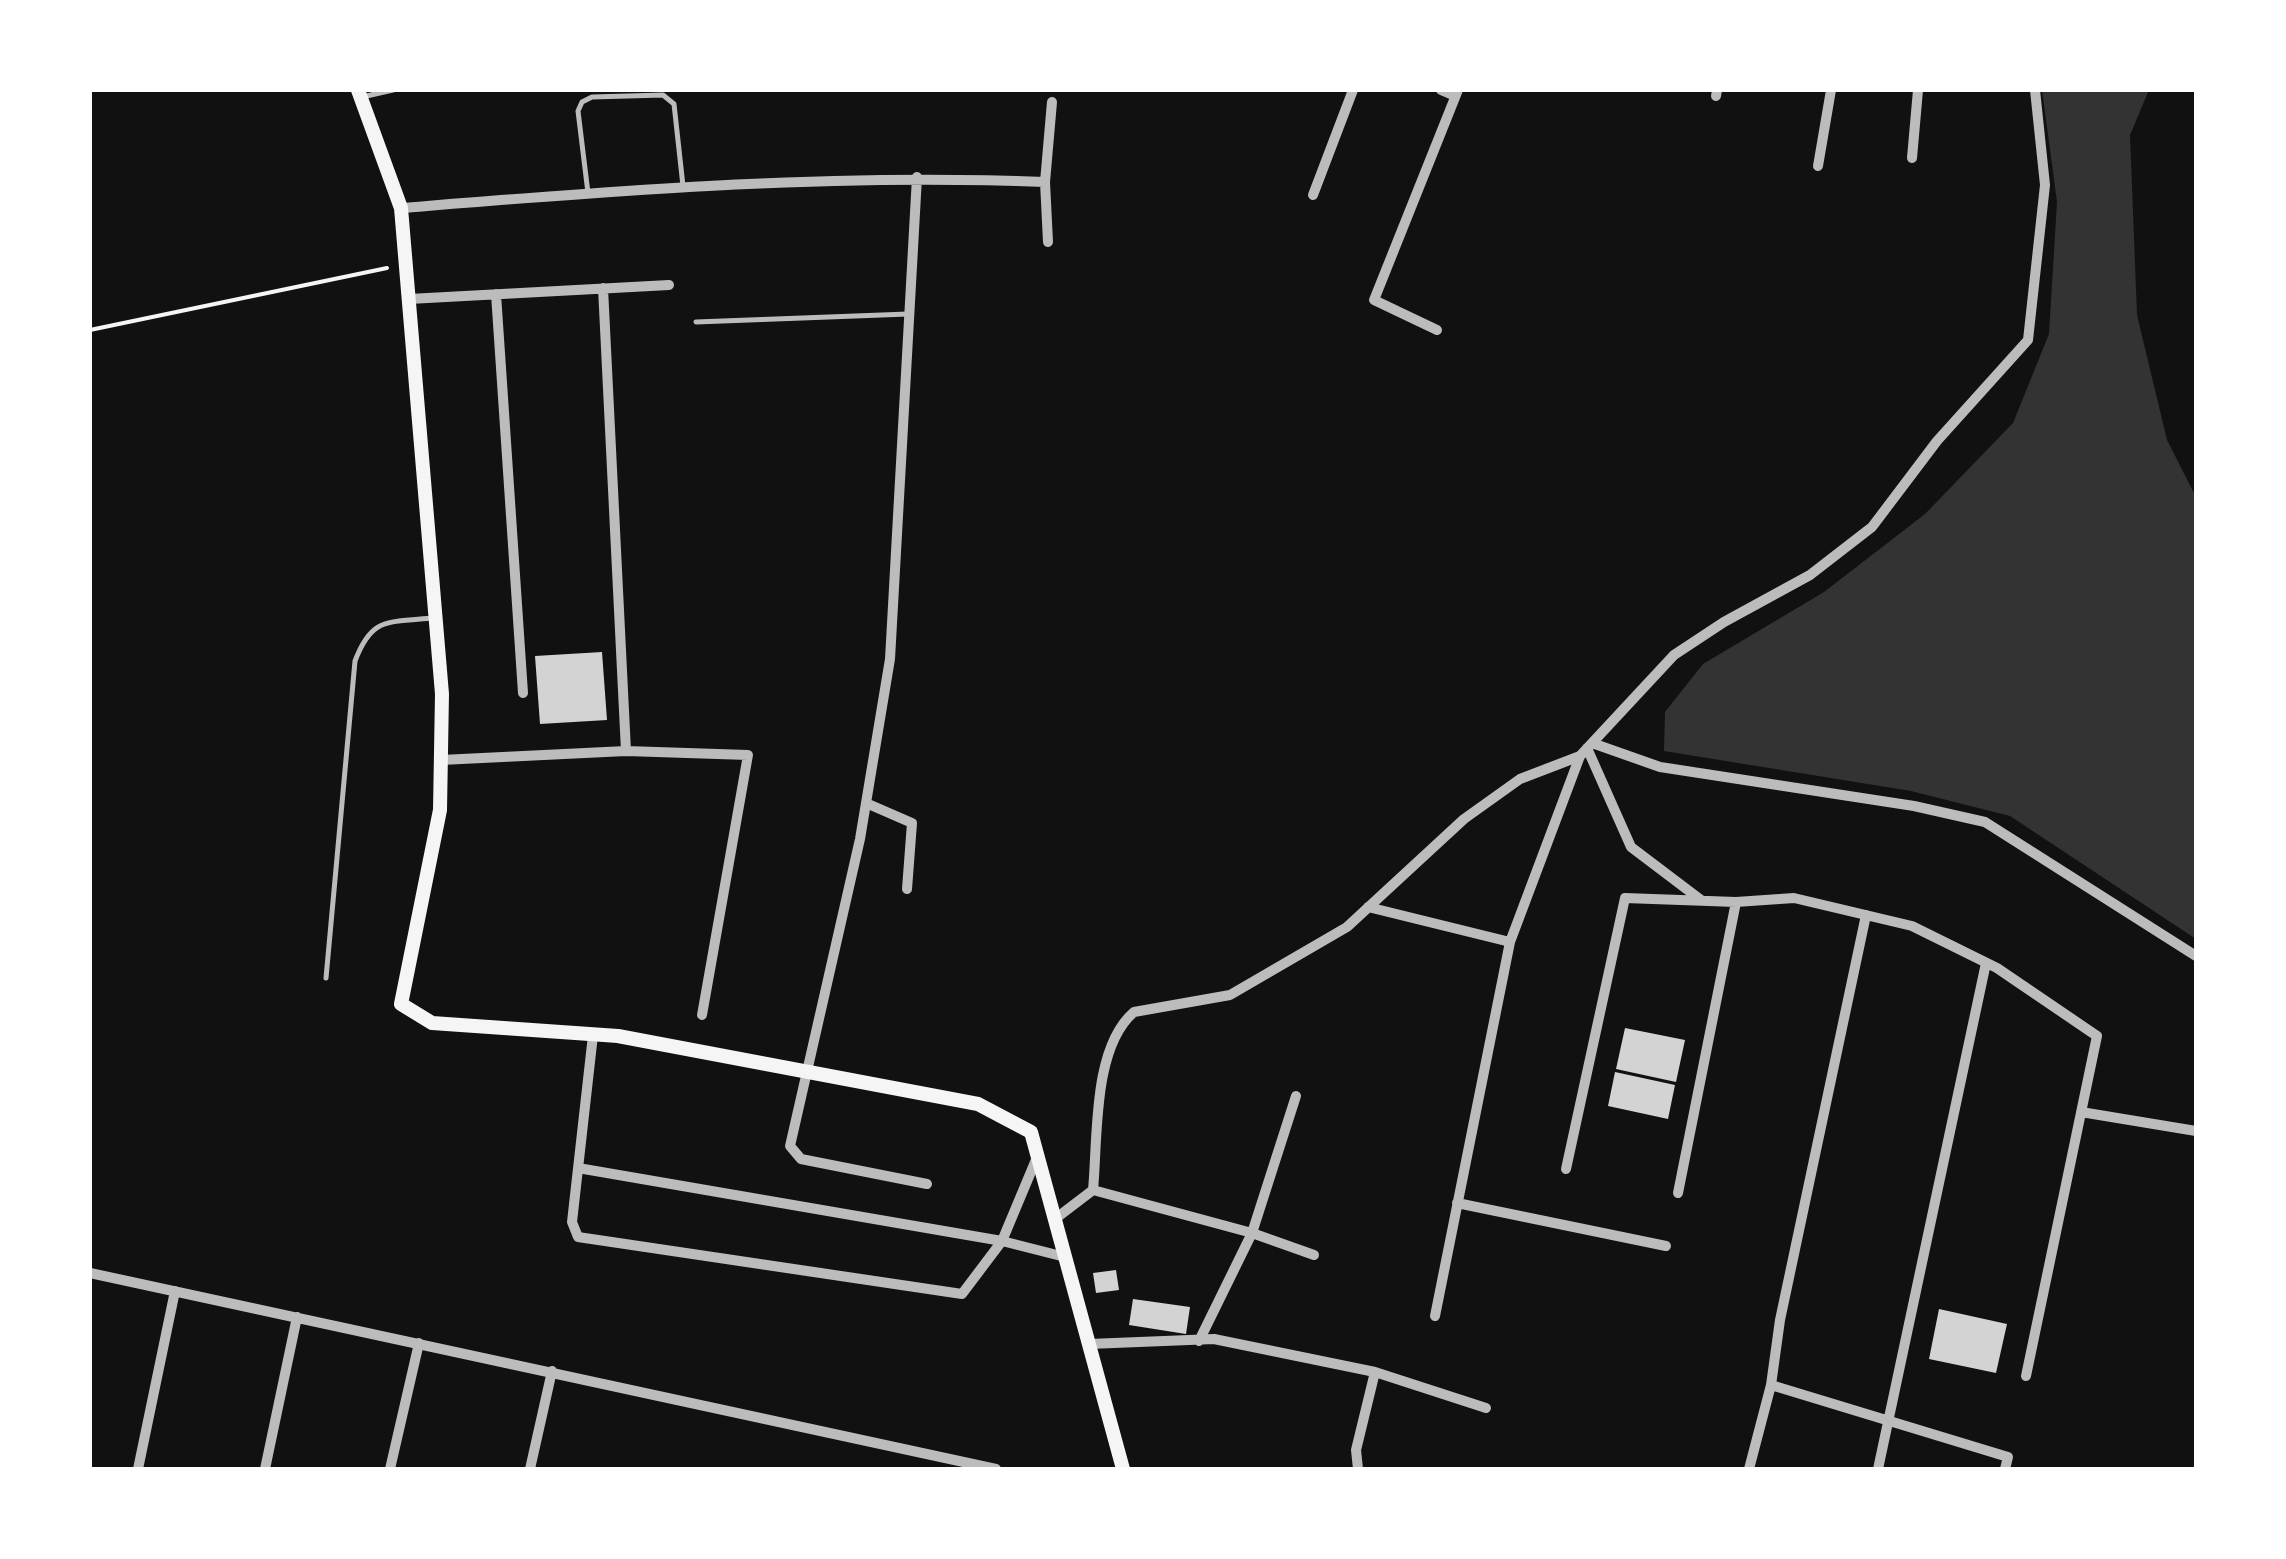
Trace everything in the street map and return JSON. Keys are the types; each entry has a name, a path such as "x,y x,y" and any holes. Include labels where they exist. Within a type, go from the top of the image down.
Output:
{"main road":[{"path":"360,93 401,208 437,617 440,810 401,1004 432,1023 593,1034 978,1104 1031,1132 1123,1469"}],"street":[{"path":"1313,195 1353,90"},
{"path":"1438,330 1374,300 1457,93 1441,90"},
{"path":"1818,166 1830,90"},
{"path":"1912,158 1918,90"},
{"path":"1435,1316 1510,942 1586,749 1674,655 1724,622 1810,575 1872,527 1937,441 2028,340 2045,186 2035,90"},
{"path":"1048,242 1045,182 1052,102"},
{"path":"401,208 683,186 917,177 1045,182"},
{"path":"917,177 890,659 866,803 790,1146 800,1159 927,1184"},
{"path":"409,299 669,285"},
{"path":"603,288 626,750"},
{"path":"496,294 523,694"},
{"path":"1586,749 1631,847 1702,900"},
{"path":"1055,1219 1094,1190 1103,1077 1122,1023 1134,1012 1230,995 1347,926 1464,820 1520,779 1586,749 1660,767 1914,806 1985,822 2196,956"},
{"path":"440,760 626,750 748,754 702,1015"},
{"path":"866,803 912,823 907,889"},
{"path":"1566,1169 1625,898 1736,902 1794,898 1912,926 1986,963 2097,1036 2026,1376"},
{"path":"1678,1193 1736,902"},
{"path":"1368,907 1510,942"},
{"path":"1749,1469 1771,1385 1780,1320 1866,915"},
{"path":"1878,1469 1986,963"},
{"path":"593,1034 572,1222 578,1237 962,1294 1002,1240 1038,1155"},
{"path":"1200,1341 1252,1233 1296,1096"},
{"path":"2081,1112 2196,1131"},
{"path":"578,1168 1002,1240 1066,1257"},
{"path":"1094,1190 1252,1233 1314,1255"},
{"path":"1458,1203 1666,1246"},
{"path":"90,1272 996,1469"},
{"path":"138,1469 175,1291"},
{"path":"265,1469 298,1317"},
{"path":"1089,1344 1214,1339 1376,1372 1486,1408"},
{"path":"390,1469 419,1343"},
{"path":"530,1469 552,1371"},
{"path":"1358,1469 1356,1450 1376,1372"},
{"path":"1771,1385 2008,1457 2005,1469"}],"lane":[{"path":"360,93 393,90"},
{"path":"588,193 578,112 582,102 592,98 663,95 674,104 683,186"},
{"path":"696,322 909,314"},
{"path":"326,978 354,661 364,636 375,625 437,617"}],"path":[{"path":"90,330 406,264"}],"shaded area":[{"path":"2042,90 2149,90 2130,135 2137,315 2167,440 2196,497 2196,939 2010,816 1911,791 1664,751 1665,712 1703,664 1824,592 1925,514 2013,423 2049,334 2057,202"}],"building":[{"path":"602,652 607,720 540,724 535,656"},
{"path":"1625,1028 1685,1040 1676,1082 1616,1069"},
{"path":"1615,1072 1675,1085 1668,1119 1608,1106"},
{"path":"1116,1270 1119,1290 1096,1293 1093,1273"},
{"path":"1133,1299 1190,1307 1186,1334 1129,1325"},
{"path":"1939,1309 2007,1324 1996,1373 1929,1359"}]}
